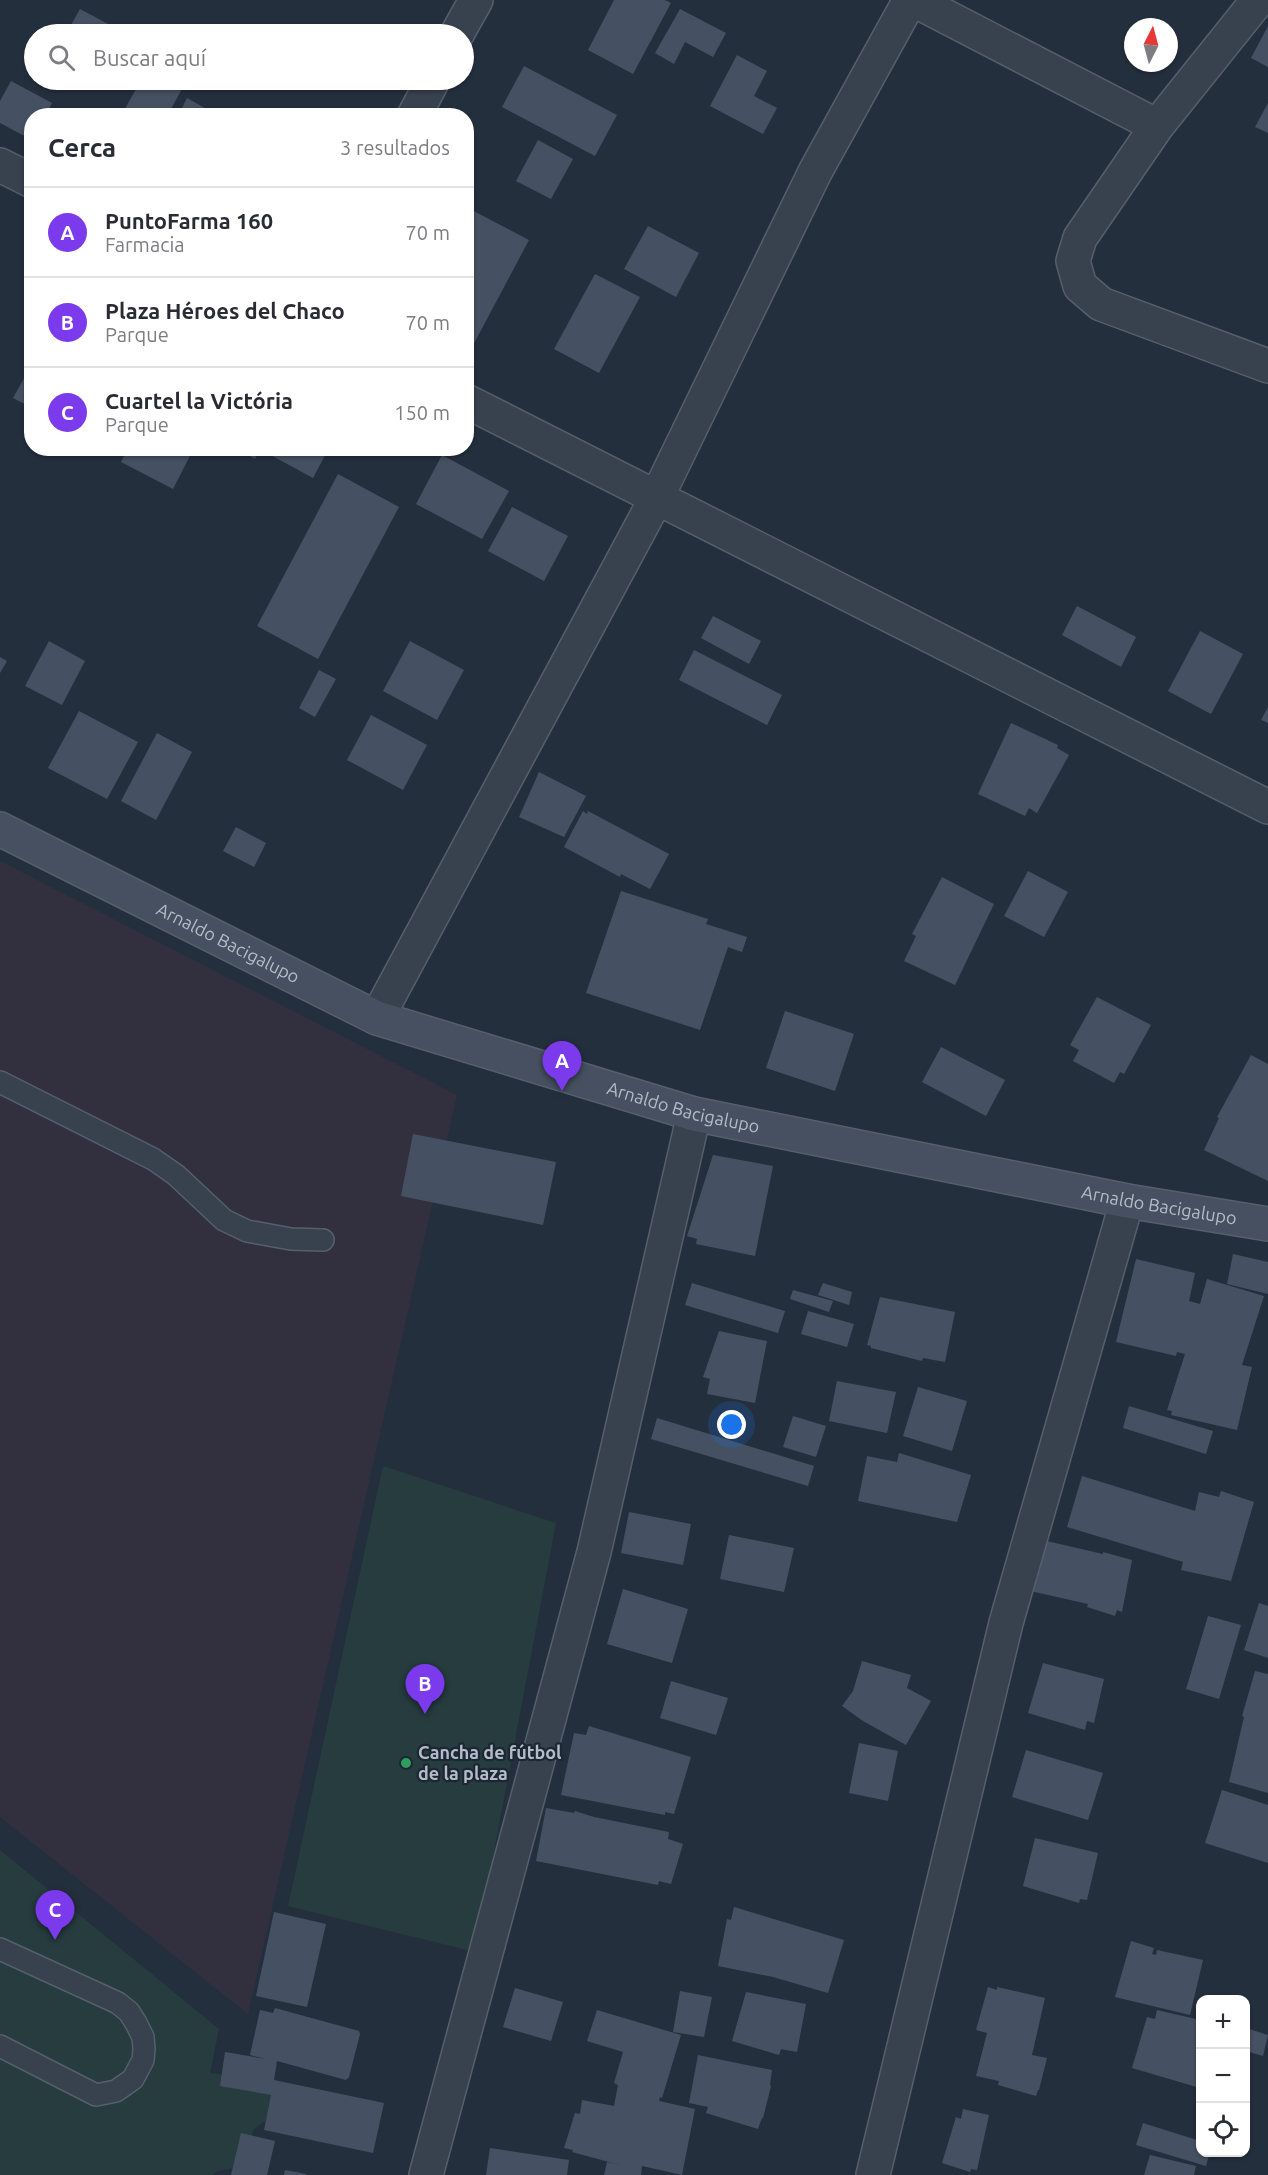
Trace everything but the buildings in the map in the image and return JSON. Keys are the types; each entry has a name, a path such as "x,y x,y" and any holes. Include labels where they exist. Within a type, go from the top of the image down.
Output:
{"street":[{"path":"463,24 476,0"},
{"path":"378,1018 657,497 815,172 912,0 1157,126"},
{"path":"1258,0 1157,126 1080,238 1073,261 1080,286 1101,304 1268,366"},
{"path":"418,108 428,90"},
{"path":"0,165 24,177"},
{"path":"474,405 1268,807"},
{"name":"Arnaldo Bacigalupo","path":"3,838 378,1018 694,1114 1126,1201 1268,1224"},
{"path":"426,2175 594,1552 694,1114"},
{"path":"873,2175 1006,1623 1126,1201"}],"lane":[{"path":"0,1082 153,1159 176,1175 224,1220 247,1231 291,1239 323,1240"},
{"path":"0,1949 118,2003 129,2012 143,2037 143,2060 133,2079 116,2091 96,2096 0,2046"}],"shaded area":[{"path":"0,861 457,1095 248,2014 0,1817"}],"green space":[{"path":"383,1466 556,1523 475,1952 288,1906"},
{"path":"0,1850 219,2029 210,2073 257,2079 264,2082 272,2096 266,2120 253,2130 245,2166 218,2171 211,2175 0,2175"}],"place":[{"name":"PuntoFarma 160","path":"562,1091"},
{"name":"Plaza Héroes del Chaco","path":"425,1714"},
{"name":"Cancha de fútbol de la plaza","path":"406,1763"},
{"name":"Cuartel la Victória","path":"55,1940"}]}
